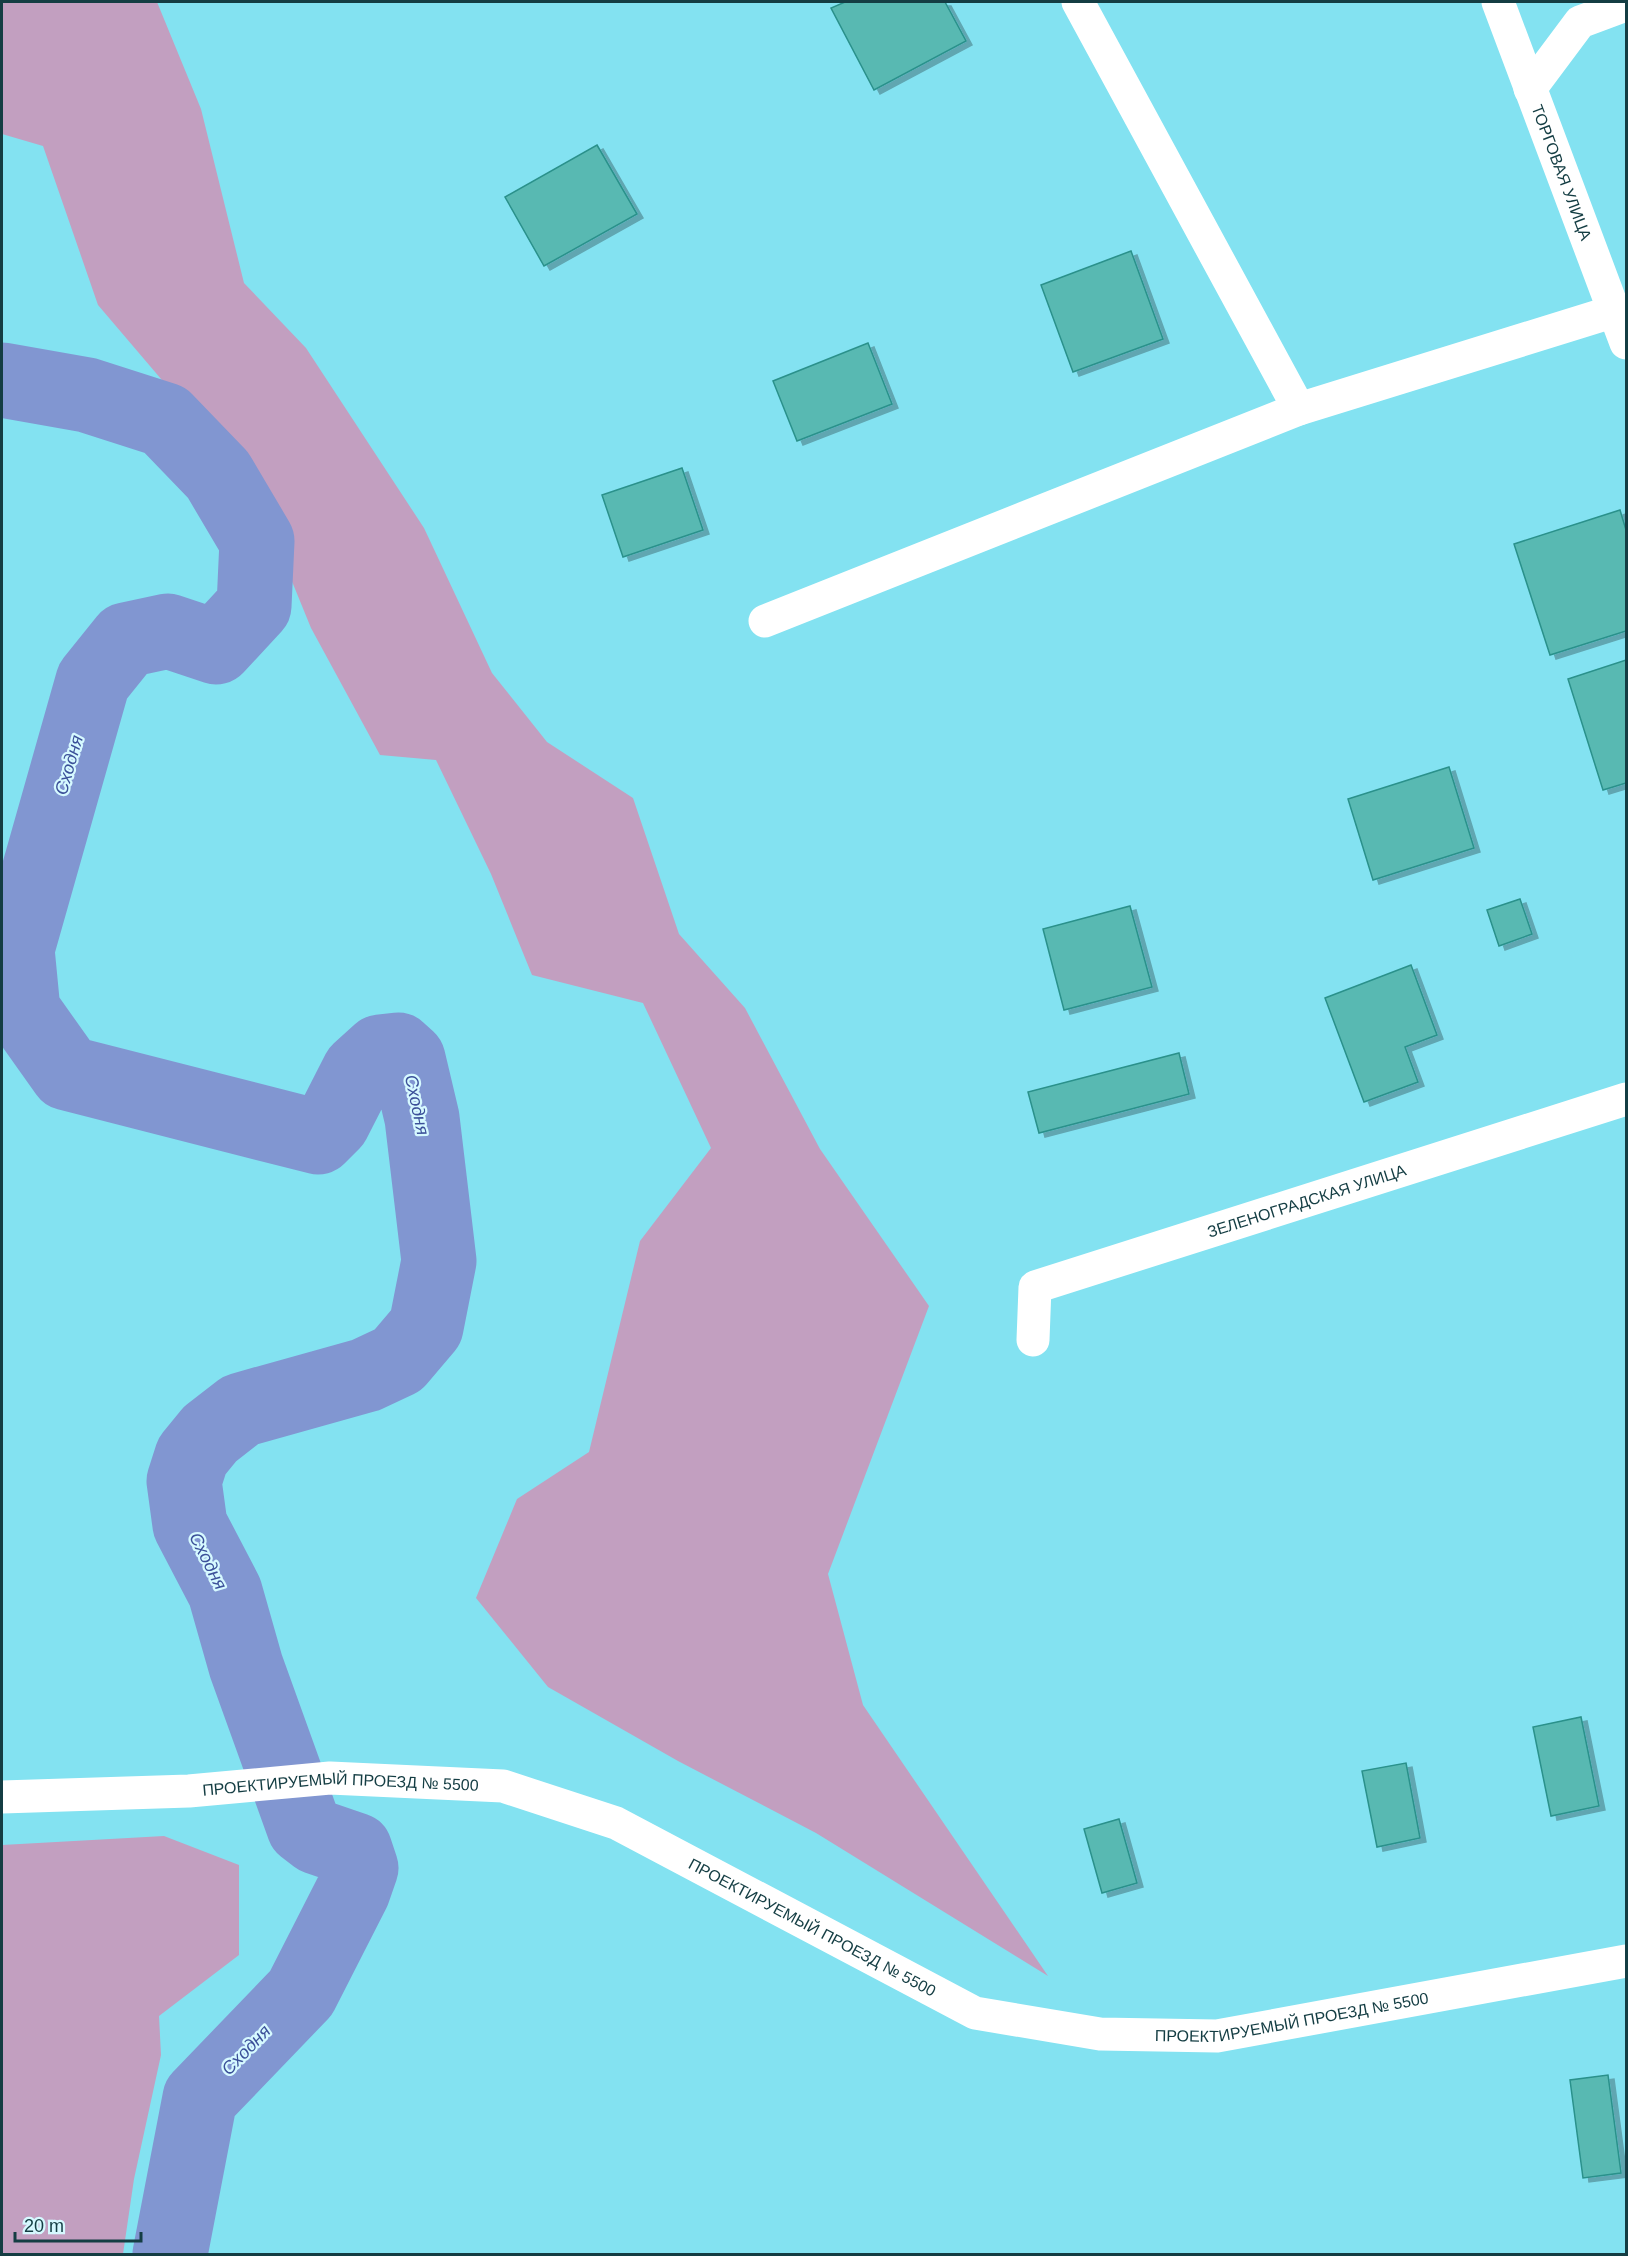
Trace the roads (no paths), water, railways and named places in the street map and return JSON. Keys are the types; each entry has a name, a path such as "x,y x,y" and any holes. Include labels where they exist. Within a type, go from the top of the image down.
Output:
{"street":[{"path":"1078,2 1299,410"},
{"name":"ТОРГОВАЯ УЛИЦА","path":"1497,2 1616,311 1626,343"},
{"path":"1530,89 1580,22 1626,5"},
{"path":"765,621 1299,410 1616,311"},
{"name":"ЗЕЛЕНОГРАДСКАЯ УЛИЦА","path":"1033,1340 1035,1287 1626,1099"},
{"name":"ПРОЕКТИРУЕМЫЙ ПРОЕЗД № 5500","path":"2,1797 189,1791 330,1778 503,1786 604,1819 975,2013 1100,2034 1217,2036 1626,1960"}],"waterway":[{"name":"Сходня","path":"2,380 87,395 165,420 218,475 257,541 254,606 216,647 168,631 126,640 93,681 17,949 23,1011 67,1073 318,1137 333,1122 359,1071 380,1052 398,1050 408,1059 422,1118 439,1261 426,1327 398,1360 366,1375 241,1410 210,1434 192,1456 184,1481 190,1525 225,1592 246,1666 304,1827 317,1837 355,1850 361,1868 353,1891 301,1993 200,2098 170,2254"}]}
